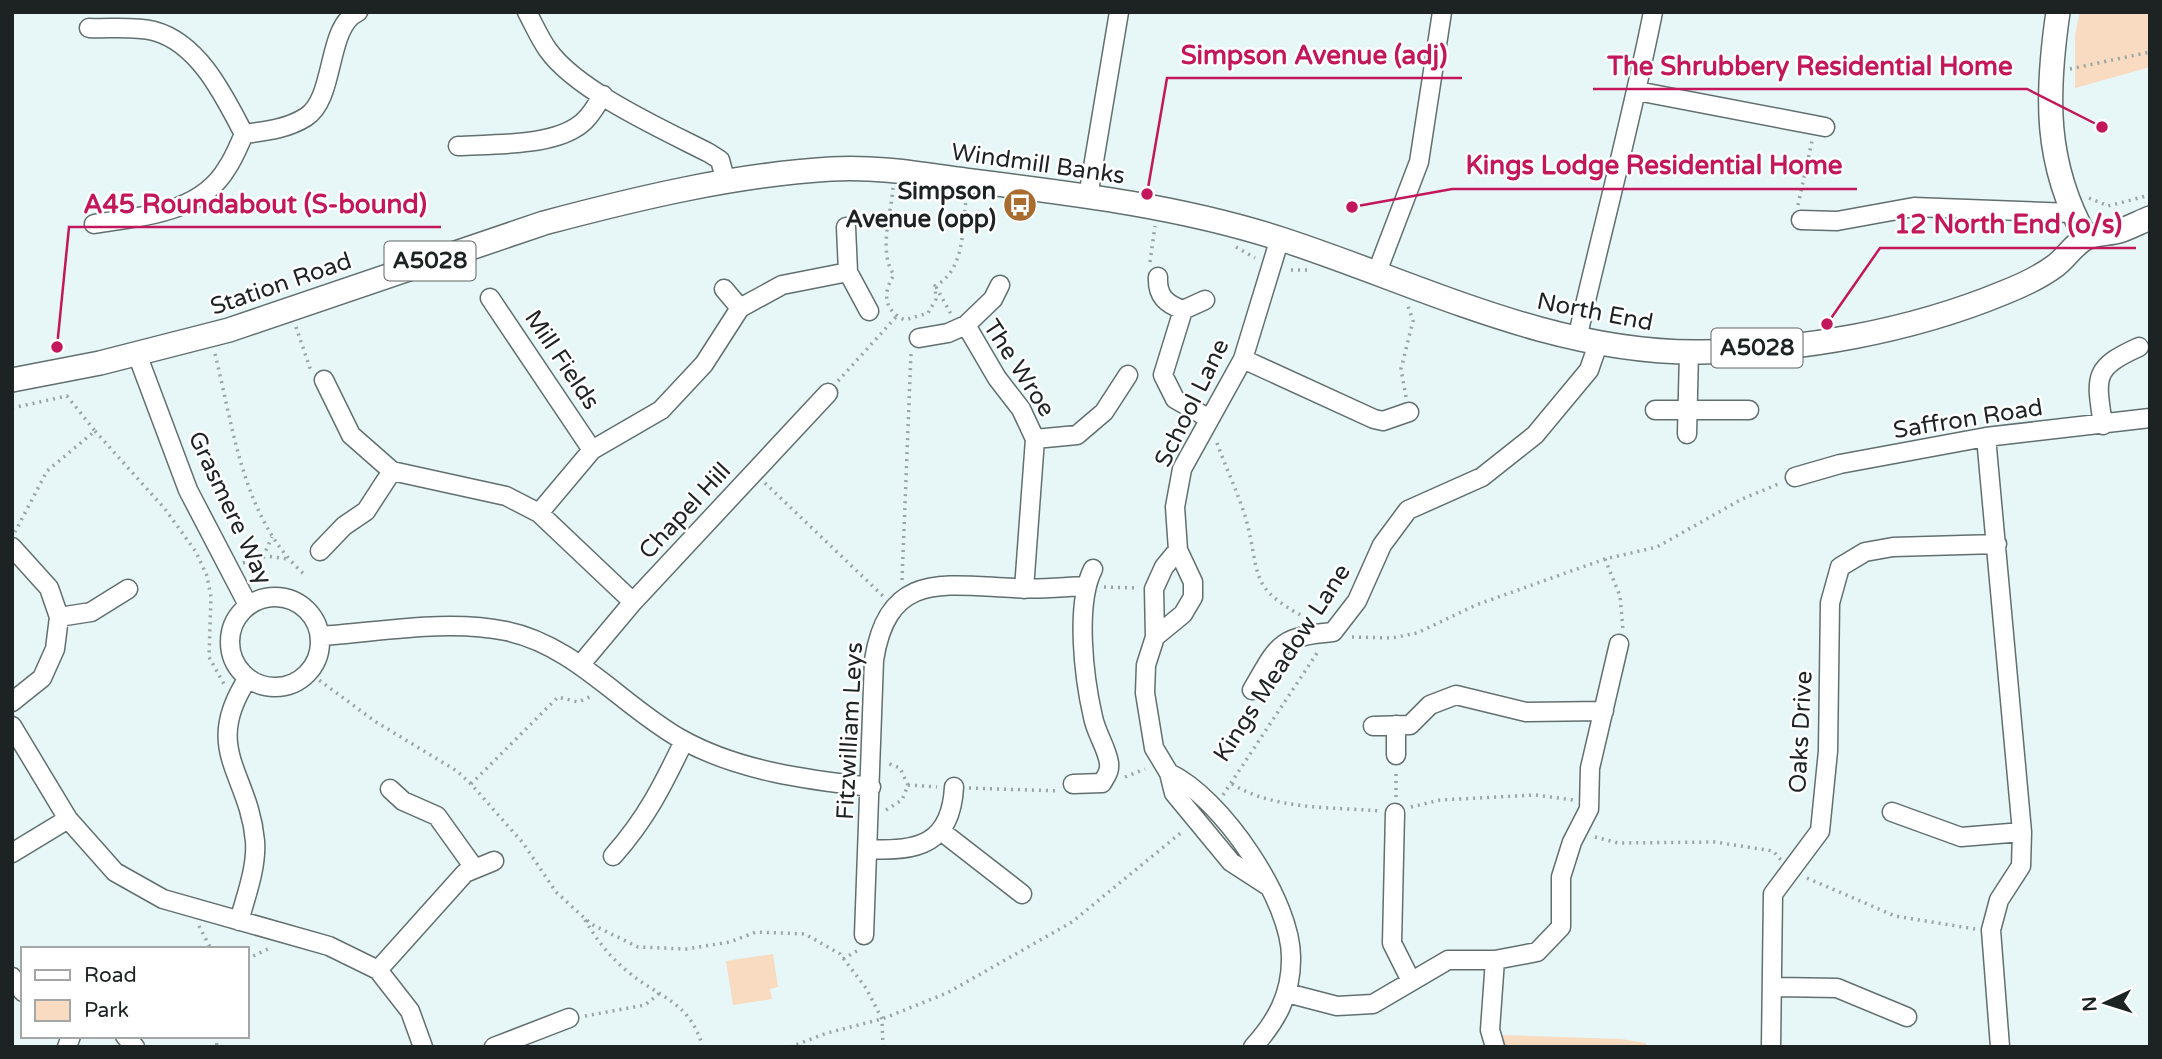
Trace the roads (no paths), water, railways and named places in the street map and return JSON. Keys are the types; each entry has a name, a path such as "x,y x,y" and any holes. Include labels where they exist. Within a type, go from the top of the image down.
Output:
{"main road":[{"path":"2058,12 2049,74 2053,146 2079,204 2086,238 2120,231 2150,218"},
{"name":"Windmill Banks","path":"726,182 835,168 894,171 969,180 1186,213 1280,238 1377,272"},
{"name":"Station Road","path":"12,380 137,354 229,330 544,223 642,197 726,182"},
{"name":"North End","path":"1377,272 1527,327 1588,342 1689,352 1822,340 1934,316 2005,292 2032,279 2056,265 2086,238"}],"street":[{"path":"244,134 278,129 309,115 323,92 339,36 352,15 358,12"},
{"path":"527,12 550,52 603,95 645,121 720,160 726,182"},
{"path":"1088,197 1119,12"},
{"path":"1377,272 1419,162 1442,12"},
{"name":"Kings Meadow Lane","path":"1252,690 1270,659 1293,637 1333,632 1357,601 1382,545 1408,510 1482,477 1535,435 1589,370 1592,263 1637,90 1654,12"},
{"path":"89,28 154,31 186,47 219,88 244,134"},
{"path":"1637,90 1821,126"},
{"path":"458,146 527,142 574,129 587,119 603,95"},
{"path":"94,224 165,212 201,196 226,171 244,134"},
{"path":"1799,215 1837,221 1914,207 2079,204"},
{"path":"846,227 848,272 869,311"},
{"name":"School Lane","path":"1178,550 1175,507 1182,469 1243,359 1280,238"},
{"name":"Mill Fields","path":"539,513 592,450 661,410 704,364 740,308 782,285 848,272"},
{"path":"1158,277 1160,295 1168,305 1183,310 1205,300"},
{"path":"963,326 993,299 1000,285"},
{"path":"724,289 740,308"},
{"name":"Mill Fields","path":"490,298 592,450"},
{"path":"1183,310 1163,375 1175,399 1204,426"},
{"name":"The Wroe","path":"914,340 948,333 963,326 1021,410 1035,439 1024,589"},
{"path":"2103,425 2099,397 2102,368 2112,359 2139,347"},
{"path":"1688,435 1689,352"},
{"name":"Grasmere Way","path":"137,354 188,490 248,605"},
{"path":"1243,359 1374,419 1383,421 1409,412"},
{"name":"The Wroe","path":"1035,439 1077,435 1104,412 1128,375"},
{"path":"324,380 351,435 392,471 506,496 539,513 633,602"},
{"name":"Chapel Hill","path":"581,664 633,602 828,393"},
{"path":"1655,410 1749,410"},
{"name":"Saffron Road","path":"1795,477 1840,464 1986,437 2150,418"},
{"path":"1986,437 2022,832 2021,866 1999,900 1991,930 2000,1047"},
{"path":"320,551 344,526 366,511 392,471"},
{"name":"Oaks Drive","path":"1771,1047 1773,894 1820,831 1828,751 1830,603 1840,567 1865,552 1893,547 1997,544"},
{"path":"12,547 49,587 59,617 55,649 42,678 12,702"},
{"path":"1155,637 1183,614 1193,597 1193,582 1178,550 1164,567 1154,589 1155,637 1146,665 1146,693 1154,748 1160,775 1231,862 1268,886 1288,928 1292,959 1287,993 1272,1027 1253,1047"},
{"path":"1073,784 1102,783 1108,774 1109,763 1093,720 1085,674 1085,586 1093,569"},
{"name":"Fitzwilliam Leys","path":"864,936 874,660 883,624 899,603 923,587 948,585 1024,589"},
{"path":"1024,589 1085,586"},
{"path":"59,617 90,612 128,589"},
{"path":"270,597 292,600 304,607 314,619 320,636 319,652 308,672 292,684 276,687 248,678 232,654 230,638 240,614 248,605 270,597"},
{"path":"320,636 467,625 508,631 549,646 581,664 601,683 684,741 741,763 798,778 871,787"},
{"path":"1287,993 1336,1006 1373,1004 1447,960 1495,960 1537,952 1562,927 1561,877 1589,802 1590,768 1619,644"},
{"path":"239,921 254,864 255,843 252,824 225,741 228,720 248,678"},
{"path":"1373,726 1410,725 1430,705 1456,695 1527,712 1604,711"},
{"path":"12,726 68,819 115,872 163,899 329,946 378,971 410,1011 423,1047"},
{"path":"1396,726 1396,755"},
{"path":"613,856 646,816 684,741"},
{"path":"954,787 953,807 942,831 1022,894"},
{"path":"390,789 403,801 437,816 474,869"},
{"path":"1892,812 1961,838 2022,832"},
{"path":"1395,813 1392,943 1411,981"},
{"path":"12,853 68,819"},
{"name":"Fitzwilliam Leys","path":"867,849 904,851 931,840 942,831"},
{"path":"378,971 465,873 494,860"},
{"path":"1495,960 1490,1030 1495,1047"},
{"path":"1772,987 1837,988 1907,1017"},
{"path":"494,1047 569,1018"}],"place":[{"name":"The Shrubbery Residential Home","path":"2102,127"},
{"name":"Simpson Avenue (adj)","path":"1147,194"},
{"name":"Simpson Avenue (opp)","path":"1020,205"},
{"name":"Kings Lodge Residential Home","path":"1352,207"},
{"name":"12 North End (o/s)","path":"1827,324"},
{"name":"A45 Roundabout (S-bound)","path":"57,347"}]}
